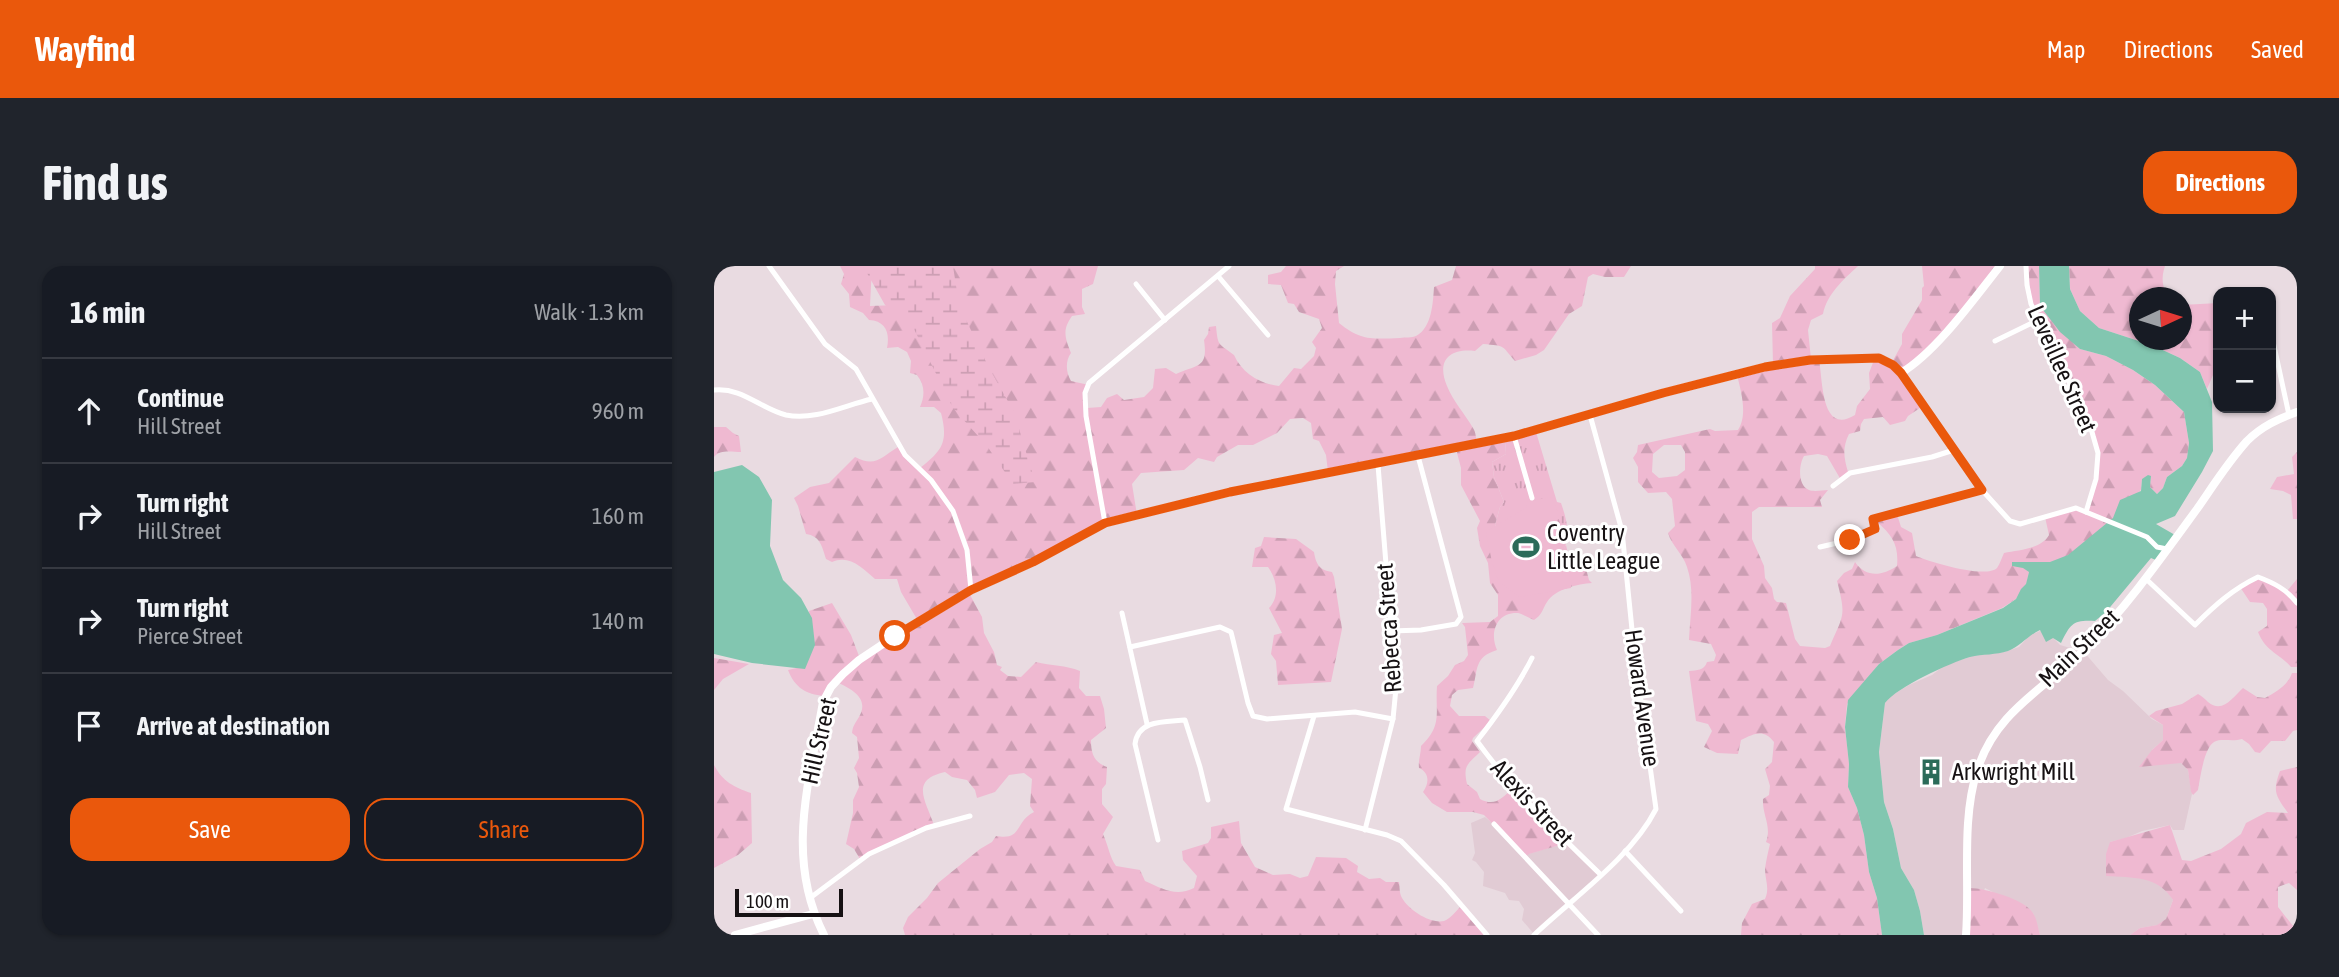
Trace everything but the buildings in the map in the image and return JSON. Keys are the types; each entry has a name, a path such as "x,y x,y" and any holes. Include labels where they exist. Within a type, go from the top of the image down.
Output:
{"street":[{"path":"768,266 825,344 856,369 905,455 931,480 953,511 967,550 971,590"},
{"path":"1105,523 1084,393 1089,383 1106,368 1229,266"},
{"path":"1901,373 1929,350 2000,266"},
{"name":"Leveillee Street","path":"2026,266 2027,285 2038,320 2081,406 2098,453 2096,479 2086,512"},
{"path":"1218,275 1268,335"},
{"path":"1136,284 1165,320"},
{"path":"1995,341 2038,320"},
{"path":"2276,350 2293,414"},
{"name":"Hill Street","path":"824,935 813,914 809,898 802,842 804,809 823,702 831,687 859,660 934,612 971,590 1033,562 1105,523 1242,489 1514,436 1716,378 1765,367 1810,360 1879,358 1893,365 1901,373 1982,490 2010,521 2020,524 2076,508 2086,512"},
{"path":"714,390 722,389 744,395 786,415 810,416 872,399"},
{"name":"Main Street","path":"1966,935 1970,807 1977,771 1989,744 2019,704 2082,651 2145,578 2246,442 2274,420 2293,414"},
{"name":"Howard Avenue","path":"1534,935 1625,851 1648,826 1656,809 1622,531 1590,415"},
{"path":"1514,436 1532,498"},
{"path":"1833,486 1850,473 1954,450"},
{"path":"1391,631 1457,624 1461,617 1418,456"},
{"name":"Rebecca Street","path":"1366,831 1393,719 1396,688 1378,464"},
{"path":"1821,547 1850,540 1875,529 1873,519 1982,490"},
{"path":"2086,512 2147,537 2157,547 2167,549"},
{"path":"2145,578 2196,625 2239,586 2258,577 2277,584 2297,603"},
{"path":"1122,612 1147,724"},
{"path":"1130,647 1213,627 1226,629 1231,632 1253,716 1267,719 1355,712 1393,719"},
{"name":"Alexis Street","path":"1532,658 1519,683 1477,741 1495,767 1521,796 1600,874"},
{"path":"1314,716 1286,809 1401,841 1487,935"},
{"path":"1158,840 1135,744 1138,733 1147,724 1185,720 1208,800"},
{"path":"809,898 869,854 926,828 970,816"},
{"path":"1494,824 1598,935"},
{"path":"1625,851 1681,911"},
{"path":"735,935 813,914"}],"shaded area":[{"path":"2039,266 2069,266 2070,289 2080,311 2099,328 2129,338 2129,350 2163,350 2200,372 2212,402 2213,451 2175,516 2156,524 2175,535 2158,561 2151,558 2106,612 2095,621 2073,624 2061,643 2053,638 2046,642 2040,630 2008,651 1961,660 1912,683 1885,703 1879,752 1884,802 1901,868 1914,890 1924,935 1882,935 1864,835 1848,787 1849,764 1845,727 1848,700 1879,664 1909,643 1937,635 2003,608 2016,599 2026,584 2029,572 2012,566 2012,562 2050,562 2068,555 2113,518 2120,500 2141,491 2142,479 2151,476 2150,487 2157,494 2163,488 2167,477 2182,466 2187,458 2189,443 2184,412 2155,385 2133,370 2106,356 2080,349 2060,332 2040,306"},
{"path":"742,465 759,477 772,500 770,546 783,580 801,598 812,618 815,645 805,669 752,663 714,654 714,472"},
{"path":"2045,629 2060,645 2084,652 2108,680 2152,719 2163,725 2163,740 2152,750 2181,763 2188,770 2192,794 2184,830 2173,830 2170,825 2110,842 2127,877 2141,877 2156,882 2167,891 2173,900 2166,919 2158,925 2140,928 2130,935 2040,935 2033,913 1985,888 1967,935 1924,935 1914,890 1901,868 1884,802 1879,752 1885,703 1889,697 1932,675 1945,665 1973,656 2019,647 2030,635"},
{"path":"1485,817 1528,854 1566,843 1600,875 1534,934 1522,920 1524,909 1519,901 1509,900 1505,893 1483,886 1484,872 1472,860 1475,853 1471,823"}],"green space":[{"path":"840,266 872,266 870,306 897,305 935,266 1098,266 1093,284 1082,289 1082,307 1085,314 1072,316 1066,330 1071,353 1067,363 1068,374 1071,381 1089,385 1085,394 1087,408 1101,407 1107,398 1117,394 1124,400 1144,397 1153,388 1155,369 1166,368 1176,374 1200,364 1205,356 1204,340 1209,327 1216,326 1220,344 1234,355 1247,372 1265,383 1279,386 1294,368 1301,369 1314,356 1316,348 1312,342 1322,328 1319,319 1299,312 1294,304 1288,303 1281,285 1268,284 1268,275 1281,272 1286,266 1344,266 1336,271 1339,323 1361,336 1382,339 1413,337 1421,332 1431,314 1434,287 1452,280 1456,266 1631,266 1624,277 1593,274 1588,277 1582,306 1569,314 1544,350 1536,355 1515,361 1502,347 1483,344 1475,351 1452,354 1444,363 1443,369 1447,386 1474,430 1477,444 1505,440 1506,454 1492,462 1494,477 1504,502 1495,525 1511,554 1564,548 1566,545 1570,562 1585,565 1592,583 1574,586 1555,594 1534,620 1518,613 1500,620 1494,636 1497,650 1484,656 1473,688 1458,690 1452,695 1450,706 1459,716 1485,716 1491,721 1473,738 1472,741 1480,752 1467,766 1467,784 1477,792 1480,799 1490,802 1498,800 1513,788 1567,843 1525,857 1484,815 1473,812 1447,812 1432,803 1423,792 1427,779 1419,768 1419,760 1421,746 1433,732 1435,725 1437,686 1455,665 1464,661 1468,655 1465,627 1462,623 1490,622 1498,616 1498,595 1490,583 1488,563 1480,546 1477,528 1480,521 1461,485 1461,468 1456,449 1328,472 1326,455 1319,441 1313,439 1311,423 1303,418 1290,419 1277,433 1253,445 1238,445 1217,457 1214,462 1198,458 1184,470 1141,473 1132,484 1137,515 1110,522 969,593 982,617 984,633 994,652 997,665 1002,667 1000,670 1008,676 1021,677 1036,662 1069,668 1080,671 1079,688 1086,696 1100,696 1106,728 1091,740 1091,745 1096,760 1107,767 1102,804 1113,817 1103,834 1116,866 1140,870 1145,881 1164,889 1187,891 1194,888 1197,876 1183,860 1182,851 1208,843 1211,827 1239,821 1241,843 1255,867 1273,875 1290,874 1300,878 1308,876 1316,857 1346,858 1358,866 1357,872 1369,879 1399,882 1402,898 1420,915 1444,921 1461,906 1485,933 905,935 903,928 908,917 938,883 992,842 996,836 1011,836 1034,812 1030,806 1032,779 1024,773 1009,775 995,792 977,798 975,790 967,780 952,777 945,772 927,780 924,786 924,800 934,825 860,859 854,849 846,844 853,800 859,787 854,768 859,758 857,737 852,733 862,710 861,699 837,682 824,696 812,694 798,686 788,670 805,666 809,611 832,603 851,635 859,656 918,621 901,592 897,579 875,579 850,561 832,562 826,559 817,539 806,534 794,498 810,487 829,483 855,457 873,461 898,447 919,469 938,452 944,432 941,413 934,407 920,407 923,387 917,375 910,373 911,361 907,352 898,347 887,348 888,337 883,325 869,320 863,313 850,307 849,294 841,284 844,274"},
{"path":"863,266 953,266 959,305 1014,412 1035,482 1013,484 987,446 953,408 913,327 885,305"},
{"path":"1815,266 1858,266 1832,294 1823,314 1811,320 1808,330 1811,359 1819,360 1826,403 1836,418 1844,420 1855,415 1857,406 1870,389 1869,373 1874,360 1891,364 1902,344 1902,334 1922,300 1922,266 2001,266 1959,317 1904,372 1923,406 1905,421 1890,425 1883,417 1864,419 1860,431 1849,434 1845,444 1848,472 1841,480 1827,456 1804,456 1800,469 1802,484 1811,491 1828,490 1820,500 1822,507 1759,507 1752,512 1752,539 1764,566 1765,578 1772,588 1774,599 1786,603 1795,639 1800,646 1830,646 1842,615 1837,581 1852,569 1855,562 1864,571 1874,574 1897,566 1896,546 1887,531 1877,522 1879,518 1896,511 1901,527 1912,533 1916,556 1981,572 1997,568 2004,553 2029,548 2045,540 2049,535 2045,517 2074,509 2087,511 2099,452 2032,303 2027,266 2039,266 2040,306 2080,349 2106,356 2155,385 2184,412 2189,443 2187,458 2182,466 2167,477 2163,488 2157,494 2150,487 2151,476 2142,479 2141,490 2091,541 2057,562 2038,564 2030,568 2026,585 2016,599 2002,608 1937,635 1909,643 1879,664 1847,704 1845,727 1849,764 1848,787 1864,835 1882,935 1741,935 1742,923 1752,904 1765,899 1767,891 1765,869 1770,844 1766,842 1768,831 1763,799 1769,795 1770,786 1765,769 1772,762 1774,742 1767,735 1759,733 1741,740 1738,754 1717,753 1704,747 1712,731 1708,724 1696,721 1689,671 1702,669 1707,662 1714,661 1716,655 1711,644 1689,640 1691,585 1685,562 1668,533 1675,526 1672,499 1666,492 1648,493 1638,482 1638,467 1633,458 1638,445 1710,429 1738,430 1743,410 1737,375 1773,365 1772,323 1780,318 1790,296","holes":["1664,445 1681,445 1685,452 1685,470 1677,476 1659,478 1652,472 1653,454"]},
{"path":"2069,266 2165,266 2164,287 2129,287 2129,338 2099,328 2080,311 2070,289"},
{"path":"2213,303 2213,375 2207,389 2200,372 2163,350 2192,350 2192,304"},
{"path":"714,427 726,427 739,436 741,452 723,452 714,457"},
{"path":"1536,432 1557,502 1561,503 1565,514 1566,544 1564,549 1511,555 1495,525 1504,502 1494,477 1492,462 1506,454 1505,440"},
{"path":"2297,452 2297,519 2293,519 2291,495 2270,489 2277,477 2294,474 2292,457"},
{"name":"Coventry Little League","path":"1551,497 1561,518 1552,523 1571,565 1571,588 1519,597 1499,582 1486,532 1527,507 1526,502"},
{"path":"1264,537 1296,539 1314,552 1321,568 1332,572 1342,629 1331,682 1278,685 1276,661 1271,654 1274,635 1282,633 1269,608 1275,599 1275,582 1268,567 1252,567 1255,548 1261,546"},
{"path":"2259,578 2287,591 2297,579 2297,667 2291,667 2269,648 2258,632 2267,626 2267,609 2263,603 2250,602 2240,587"},
{"path":"714,658 749,664 723,679 714,690"},
{"path":"2292,673 2297,673 2297,730 2285,741 2271,741 2260,753 2255,752 2242,739 2214,742 2203,764 2198,790 2193,795 2188,770 2181,763 2139,767 2163,740 2163,725 2149,716 2156,711 2182,704 2198,694 2213,705 2223,705 2243,688 2257,697 2265,698 2285,685"},
{"path":"714,765 730,783 751,793 752,843 738,855 714,868"},
{"path":"2297,767 2297,890 2289,883 2278,887 2278,907 2297,931 2297,935 2130,935 2140,928 2157,925 2166,919 2173,900 2160,886 2144,879 2106,876 2106,854 2110,842 2170,825 2182,860 2191,861 2221,849 2241,834 2246,823 2267,812 2288,813 2278,798 2276,784 2280,771"},
{"path":"1970,888 1994,892 2022,903 2034,915 2040,935 1967,935"}],"place":[{"name":"Coventry Little League","path":"1526,547"},
{"name":"Arkwright Mill","path":"1931,772"}],"route":[{"path":"895,636 971,590 1033,562 1105,523 1230,492 1514,436 1716,378 1765,367 1810,360 1879,358 1893,365 1901,373 1982,490 1873,519 1875,529 1850,540"}]}
